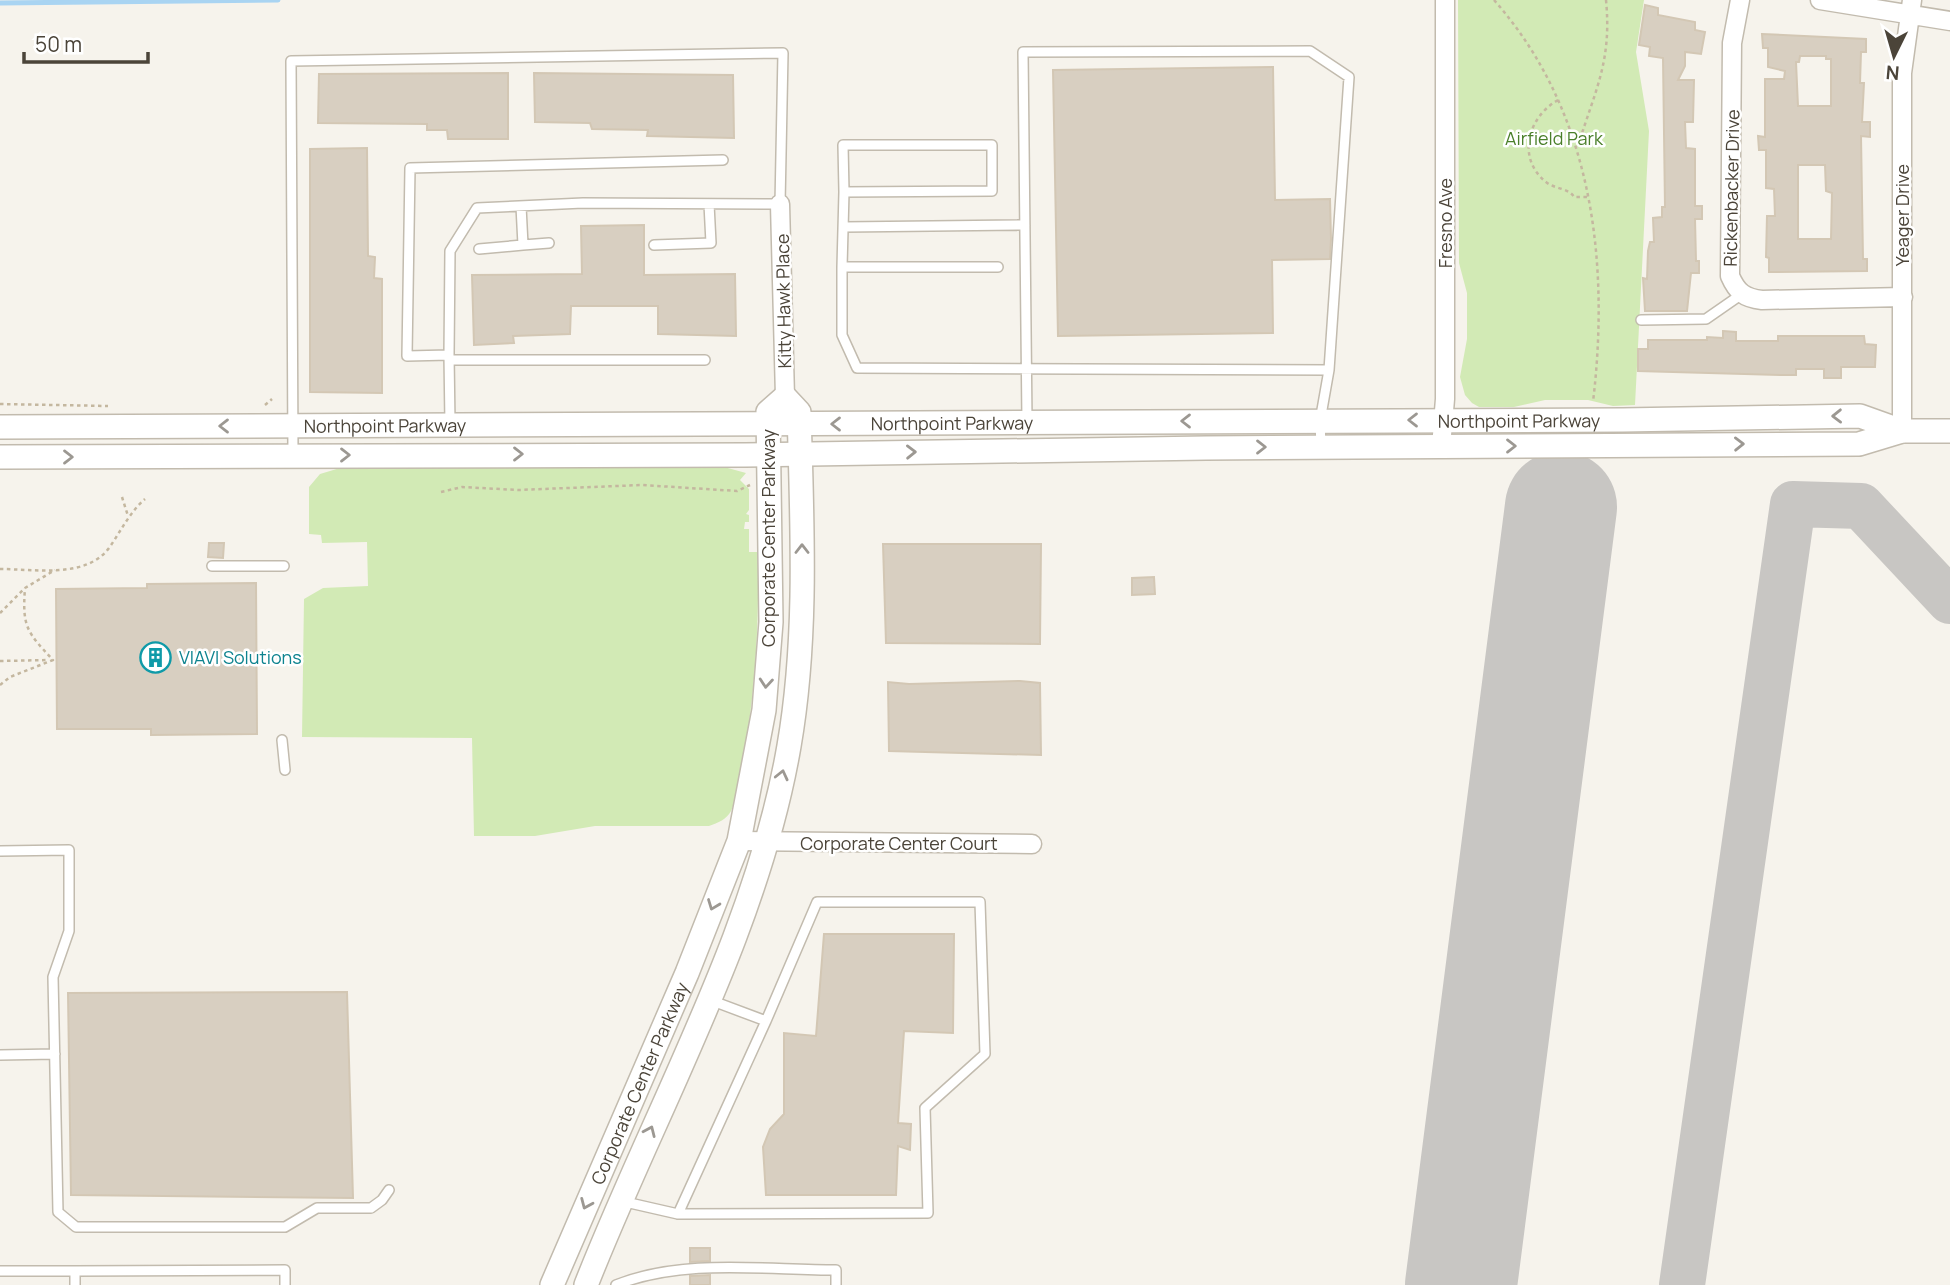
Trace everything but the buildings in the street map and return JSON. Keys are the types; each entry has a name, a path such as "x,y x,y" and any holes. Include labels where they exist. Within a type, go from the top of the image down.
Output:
{"street":[{"name":"Fresno Ave","path":"1441,446 1445,420 1445,0"},
{"name":"Rickenbacker Drive","path":"1740,0 1732,43 1730,276 1742,294"},
{"path":"1820,0 1911,7 1950,21"},
{"name":"Yeager Drive","path":"1902,431 1902,73 1911,7"},
{"name":"Kitty Hawk Place","path":"780,204 785,397"},
{"path":"1742,294 1762,300 1903,297"},
{"name":"Corporate Center Parkway","path":"552,1285 687,973 739,841 764,710 771,622 768,412 785,397 799,412 801,454 802,585 798,662 789,745 767,842 739,928 619,1201 586,1285"},
{"name":"Northpoint Parkway","path":"0,427 1320,421 1860,415 1902,431"},
{"name":"Northpoint Parkway","path":"0,457 801,454 1859,444 1902,431 1950,430"},
{"name":"Corporate Center Court","path":"739,841 1032,844"}],"lane":[{"path":"1027,422 1023,52 1310,51 1349,78 1329,370 1320,421 1321,447"},
{"path":"293,455 291,61 783,53 780,204 477,208 450,251 450,424"},
{"path":"844,192 992,191 992,145 843,145 844,192 845,227 842,335 857,368 1329,370"},
{"path":"705,360 407,356 410,168 723,160"},
{"path":"654,245 711,243 709,204"},
{"path":"521,206 523,245"},
{"path":"845,227 1025,225"},
{"path":"479,249 549,243"},
{"path":"842,267 998,267"},
{"path":"1641,320 1698,321 1713,315 1742,294"},
{"path":"212,566 284,566"},
{"path":"282,740 285,770"},
{"path":"0,850 69,850 69,931 53,977 58,1212 76,1227 285,1227 317,1208 371,1208 383,1200 389,1190"},
{"path":"619,1201 678,1214 928,1213 925,1108 985,1054 980,902 817,902 678,1214"},
{"path":"708,999 766,1021"},
{"path":"0,1055 55,1054"},
{"path":"616,1285 643,1275 708,1269 836,1270 836,1285"},
{"path":"0,1271 285,1270 285,1285"},
{"path":"75,1272 75,1285"}],"path":[{"path":"1494,0 1512,20 1545,71 1578,146 1588,197 1598,283 1598,351 1593,405"},
{"path":"1578,146 1596,101 1604,67 1607,31 1605,0"},
{"path":"1558,100 1543,109 1533,124 1528,146 1529,155 1537,173 1546,182 1572,192 1574,197 1588,197"},
{"path":"440,492 462,487 518,490 642,485 737,491 750,485"},
{"path":"122,497 128,516"},
{"path":"0,569 57,569 82,566 101,557 128,516 145,499"},
{"path":"0,613 25,588 57,569"},
{"path":"25,588 24,614 28,632 53,660"},
{"path":"0,661 53,660"},
{"path":"0,685 10,677 53,660"}],"green space":[{"name":"Airfield Park","path":"1458,0 1644,0 1636,52 1649,131 1635,405 1613,406 1588,400 1545,400 1514,407 1479,407 1465,395 1460,377 1467,339 1467,293 1459,263"},
{"path":"724,467 746,473 740,480 749,489 749,510 746,514 749,515 749,522 745,522 744,529 749,529 749,552 758,552 758,579 756,661 746,742 735,801 729,814 722,820 709,826 595,826 535,836 474,836 472,738 302,737 304,599 323,588 368,586 367,542 322,543 321,535 309,534 309,487 320,474 340,468"}],"waterway":[{"path":"0,3 278,0"}],"taxiway":[{"path":"1682,1285 1793,504 1861,506 1950,601"}],"runway":[{"path":"1461,1285 1561,507"}],"place":[{"name":"VIAVI Solutions","path":"156,657"}]}
